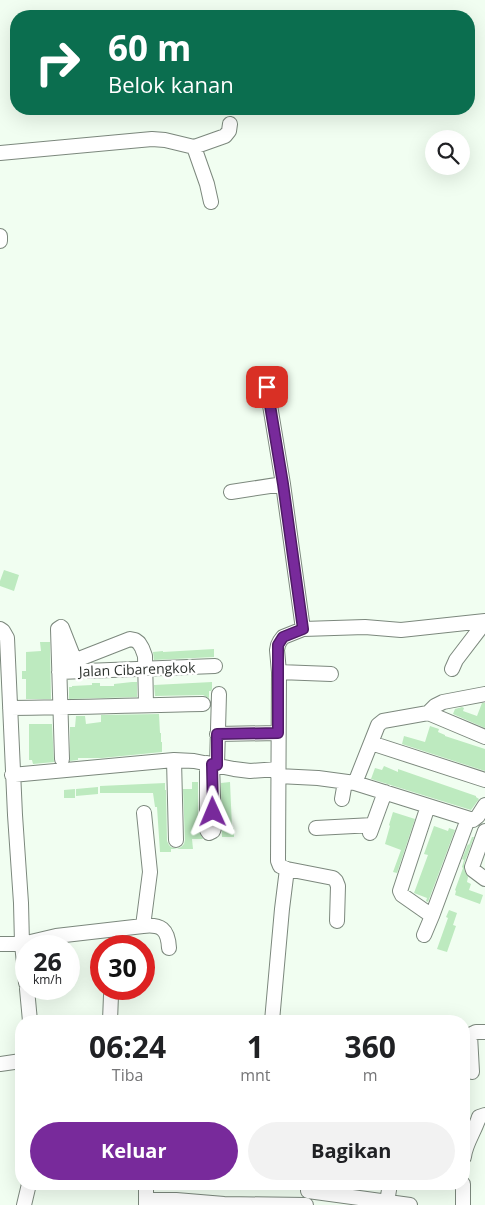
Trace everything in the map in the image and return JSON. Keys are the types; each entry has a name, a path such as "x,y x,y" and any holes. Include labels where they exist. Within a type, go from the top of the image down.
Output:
{"street":[{"path":"0,153 152,139 194,147 225,136 229,131 230,124"},
{"path":"194,147 211,202"},
{"path":"0,236 0,241"},
{"path":"267,387 283,484 303,629"},
{"path":"231,492 283,484"},
{"path":"338,921 338,886 333,878 287,869 280,866 278,861 279,672 277,650 280,641 283,637 303,629 365,627 401,630 485,622"},
{"path":"452,669 456,660 485,622"},
{"path":"62,759 58,628 62,628 75,661"},
{"path":"0,629 6,638 7,716 22,935"},
{"path":"59,669 130,639 134,640 139,643 145,656 146,705"},
{"name":"Jalan Cibarengkok","path":"59,669 214,666"},
{"path":"279,672 330,674"},
{"path":"212,764 217,734 219,694"},
{"path":"428,713 435,706 443,702 485,694"},
{"path":"7,716 60,708 203,704"},
{"path":"342,800 379,723 382,721 428,713 485,737"},
{"path":"217,734 278,733"},
{"path":"371,743 485,780"},
{"path":"12,774 174,760 194,760 234,769 278,772 350,782 473,820 484,809"},
{"path":"174,760 176,840"},
{"path":"316,828 372,829 385,792"},
{"path":"428,806 400,891 402,895 432,916"},
{"path":"143,926 150,872 144,813"},
{"path":"424,935 468,819"},
{"path":"485,832 472,867 473,870 485,879"},
{"path":"273,1015 287,869"},
{"path":"65,935 153,925 160,927 166,932 169,948"},
{"path":"0,944 15,944"},
{"path":"28,1000 29,1015"},
{"path":"110,1015 111,1000"},
{"path":"472,1072 470,1035 476,1032 485,1032"},
{"path":"0,1064 15,1062"},
{"path":"470,1140 479,1117 485,1115"},
{"path":"24,1205 28,1190"},
{"path":"387,1202 389,1190"},
{"path":"463,1190 464,1205"},
{"path":"146,1202 176,1200 224,1204 307,1196 410,1205"},
{"path":"417,1205 422,1205"}],"building":[{"path":"4,570 19,575 14,591 0,586"},
{"path":"40,642 50,642 51,699 26,699 26,679 22,679 22,671 26,671 26,652 41,651"},
{"path":"214,649 214,657 154,660 153,652 163,651"},
{"path":"137,682 137,697 69,699 69,687 72,686 100,683 100,686 114,686 114,684"},
{"path":"212,682 209,698 203,695 155,696 154,685"},
{"path":"482,703 485,703 485,728 453,714 455,709 462,707 464,708 463,711 477,716"},
{"path":"159,714 162,752 102,758 78,758 78,760 70,761 70,727 75,727 76,716 85,716 86,724 101,722 101,715"},
{"path":"29,724 52,724 54,762 33,764 32,760 29,760"},
{"path":"430,726 439,729 438,732 445,736 485,749 485,771 402,744 404,736 425,742"},
{"path":"384,766 476,796 479,799 471,810 371,779 375,768 382,770"},
{"path":"192,782 198,782 198,830 203,839 192,839 193,849 177,849 184,844 185,840 183,789 192,789"},
{"path":"230,782 234,837 222,837 221,783"},
{"path":"165,783 167,841 171,847 177,849 171,849 171,852 160,852 157,807 155,807 153,793 100,793 100,786"},
{"path":"98,787 98,794 76,796 76,789"},
{"path":"75,789 75,798 64,798 64,790"},
{"path":"393,812 415,819 397,873 393,872 401,850 385,844"},
{"path":"434,826 448,831 449,828 455,830 428,902 426,901 427,898 414,893 428,855 424,854"},
{"path":"472,837 474,837 464,869 468,877 467,882 471,884 469,890 483,895 480,904 455,895 463,868 464,860 462,859"},
{"path":"449,910 457,913 453,925 456,926 447,952 437,949"}],"route":[{"path":"213,812 212,764 217,765 217,734 278,733 278,645 283,637 303,629 283,484 267,387"}]}
